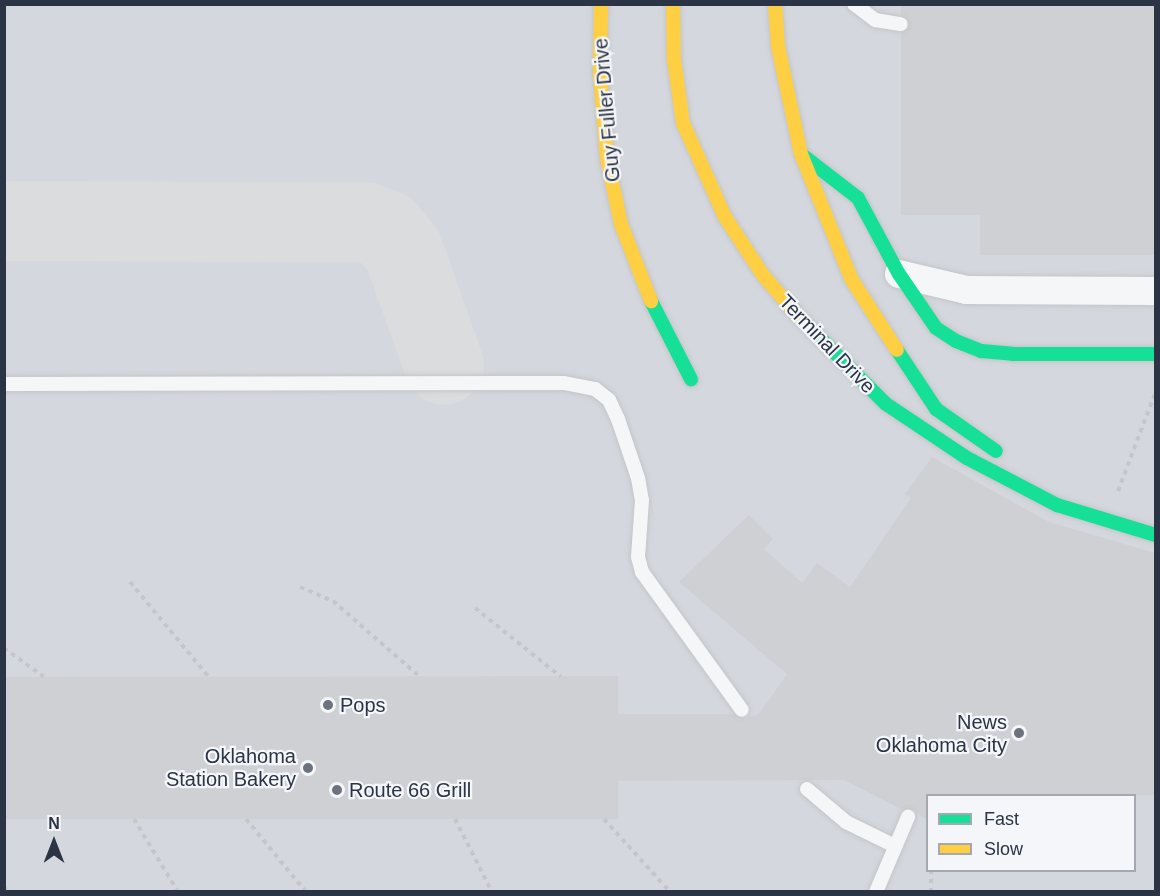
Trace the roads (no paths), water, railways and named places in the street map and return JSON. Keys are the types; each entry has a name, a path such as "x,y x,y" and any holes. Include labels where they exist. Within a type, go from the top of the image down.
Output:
{"main road":[{"name":"Guy Fuller Drive","path":"601,4 600,75 607,158 621,225 656,313 691,379"},
{"name":"Terminal Drive","path":"674,4 674,59 683,123 702,170 725,217 763,275 812,333 886,404 967,458 1056,505 1155,535"},
{"path":"775,4 778,46 801,154 847,270 880,328 936,409 1016,465 1066,492 1155,523"},
{"path":"801,154 858,198 899,274 936,328 981,351 1155,354"}],"street":[{"path":"899,274 966,290 1155,291"}],"lane":[{"path":"854,4 875,20 901,24"},
{"path":"4,384 552,383 583,384 595,389 609,400 618,419 638,478 642,500 638,556 642,572 742,710"},
{"path":"807,789 856,828 895,846"},
{"path":"876,891 908,817"}],"place":[{"name":"Pops","path":"328,705"},
{"name":"News Oklahoma City","path":"1019,733"},
{"name":"Oklahoma Station Bakery","path":"308,768"},
{"name":"Route 66 Grill","path":"337,790"}]}
